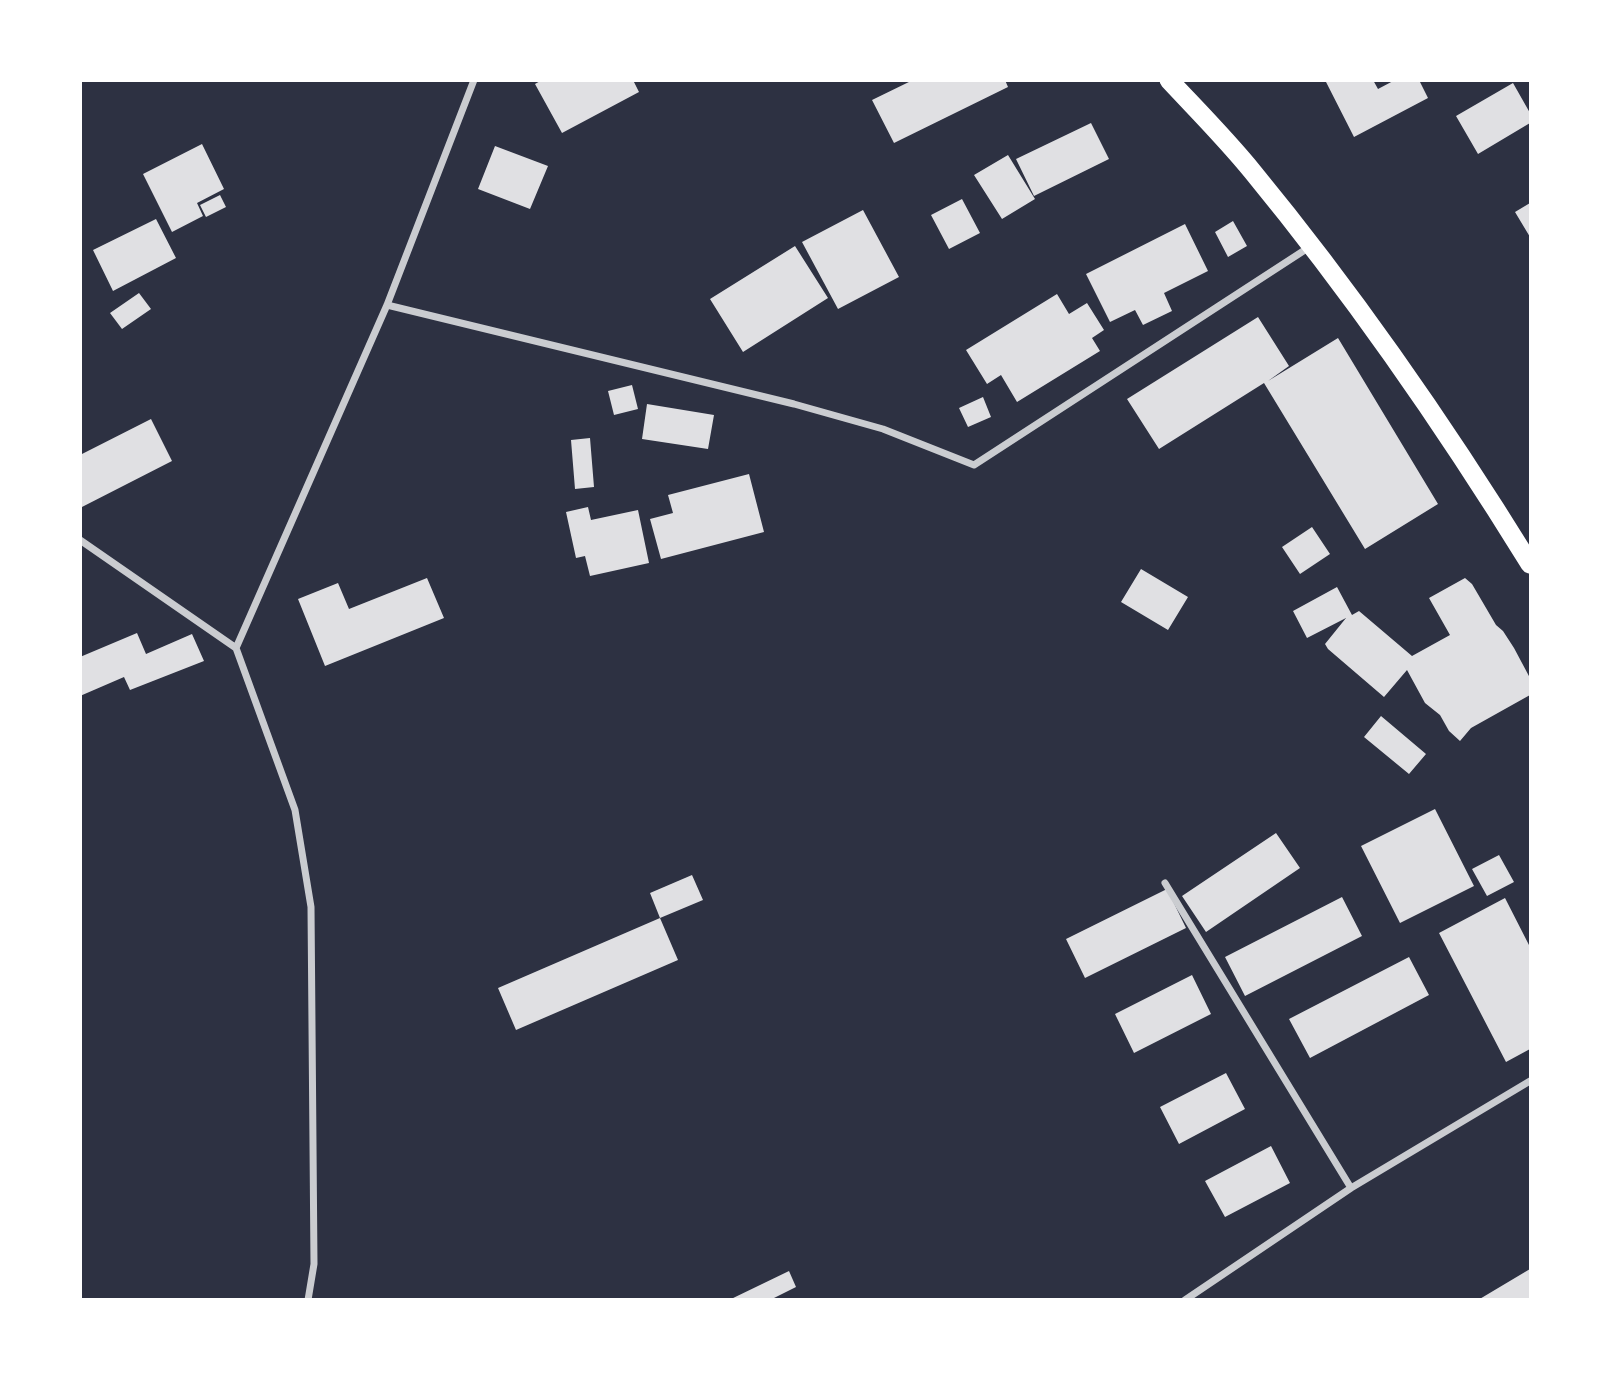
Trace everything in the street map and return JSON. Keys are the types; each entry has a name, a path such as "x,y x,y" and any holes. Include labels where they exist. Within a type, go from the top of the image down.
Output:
{"highway":[{"path":"1169,80 1250,169 1362,311 1455,446 1531,564"}],"street":[{"path":"236,649 387,305 474,80"},
{"path":"387,305 845,418 883,429 974,464 1311,246"},
{"path":"80,540 236,649 295,810 311,906 314,1264 308,1300"},
{"path":"1165,883 1351,1188"},
{"path":"1185,1300 1351,1188 1531,1081"}],"building":[{"path":"542,80 633,80 639,92 562,133 535,84"},
{"path":"913,80 1005,80 1008,87 894,143 872,100"},
{"path":"1325,80 1373,80 1378,89 1395,80 1419,80 1428,98 1354,137"},
{"path":"1513,83 1530,113 1530,123 1478,154 1456,116"},
{"path":"1091,123 1109,159 1034,196 1016,159"},
{"path":"202,144 224,189 197,203 203,216 172,232 143,174"},
{"path":"495,146 548,166 530,209 478,189"},
{"path":"1008,155 1035,199 1002,219 974,175"},
{"path":"220,195 226,207 206,217 200,205"},
{"path":"962,199 980,233 949,249 931,215"},
{"path":"1530,203 1530,237 1515,212"},
{"path":"863,210 899,277 838,309 802,242"},
{"path":"156,219 176,258 113,291 93,250"},
{"path":"1233,221 1247,246 1228,257 1215,232"},
{"path":"1185,224 1208,271 1164,293 1172,311 1143,325 1135,310 1110,322 1086,274"},
{"path":"795,246 828,298 743,352 710,299"},
{"path":"139,293 151,309 122,329 110,313"},
{"path":"1057,294 1069,314 1087,303 1104,330 1092,338 1100,351 1017,402 1001,375 987,384 966,350"},
{"path":"1258,317 1289,366 1268,381 1338,338 1438,504 1365,549 1264,383 1159,449 1127,399"},
{"path":"632,385 638,409 614,415 608,391"},
{"path":"983,397 991,417 968,427 959,408"},
{"path":"647,404 714,415 708,449 642,439"},
{"path":"151,419 172,461 80,508 80,455"},
{"path":"590,438 594,487 575,489 571,440"},
{"path":"749,474 764,532 661,559 650,519 673,513 668,495"},
{"path":"588,507 591,520 638,510 649,563 590,576 585,556 576,558 566,512"},
{"path":"1312,527 1330,554 1300,574 1282,547"},
{"path":"1141,569 1188,597 1168,630 1121,602"},
{"path":"427,578 444,618 325,666 298,599 338,583 349,609"},
{"path":"1465,578 1472,584 1496,625 1514,648 1530,678 1530,695 1471,728 1460,741 1449,731 1440,715 1425,703 1407,670 1384,697 1328,649 1325,644 1346,618 1307,638 1293,611 1337,587 1352,615 1359,611 1412,656 1450,635 1429,598"},
{"path":"137,633 146,654 192,634 204,661 130,690 124,677 80,696 80,657"},
{"path":"1381,716 1426,754 1409,774 1364,737"},
{"path":"1435,809 1474,886 1400,923 1361,846"},
{"path":"1276,833 1300,868 1206,932 1182,896"},
{"path":"1499,855 1514,882 1487,896 1472,869"},
{"path":"692,875 703,900 660,918 650,893"},
{"path":"1167,889 1186,928 1085,978 1066,939"},
{"path":"1342,897 1362,936 1245,996 1225,957"},
{"path":"1505,898 1530,947 1530,1049 1506,1062 1439,933"},
{"path":"660,918 678,960 516,1030 498,988"},
{"path":"1409,957 1429,995 1310,1058 1289,1019"},
{"path":"1192,975 1211,1014 1134,1053 1115,1014"},
{"path":"1226,1073 1245,1109 1179,1144 1160,1107"},
{"path":"1271,1146 1290,1183 1225,1217 1205,1181"},
{"path":"1530,1269 1530,1300 1478,1300"},
{"path":"789,1271 796,1287 770,1300 729,1300"}]}
